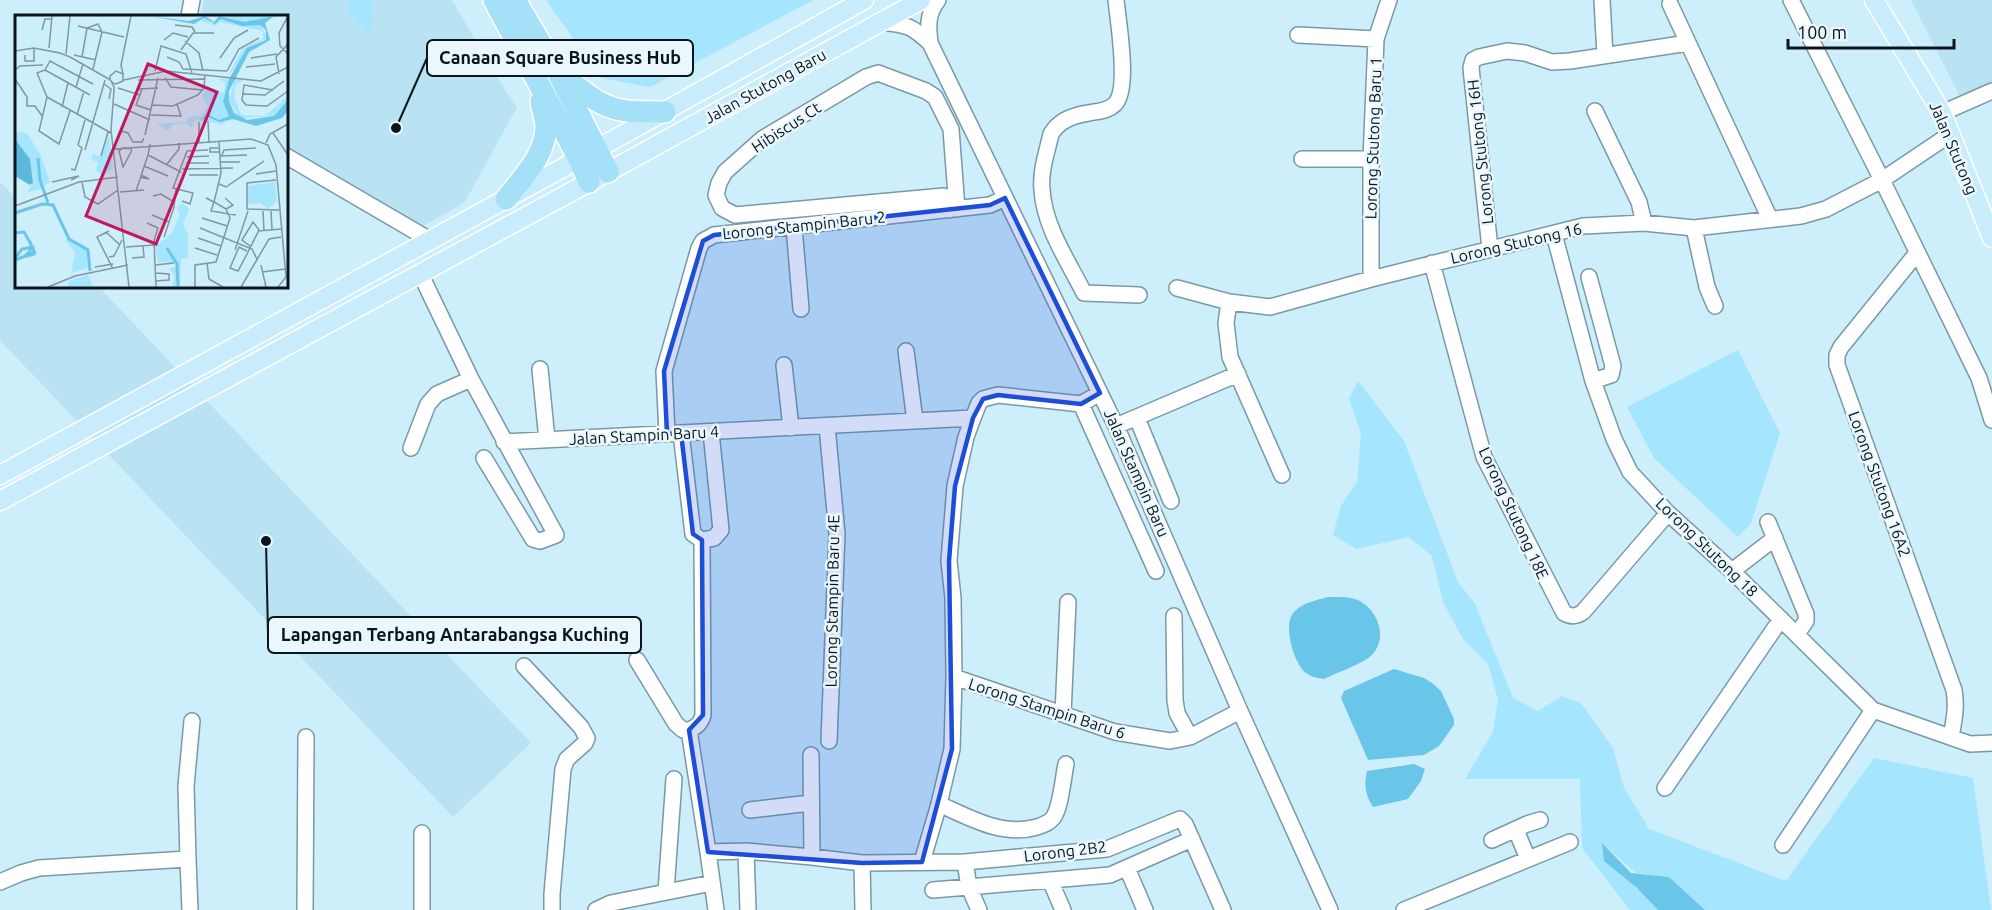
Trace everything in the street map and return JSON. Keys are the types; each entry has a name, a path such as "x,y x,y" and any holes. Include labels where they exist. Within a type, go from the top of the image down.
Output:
{"highway":[{"path":"494,0 535,78 588,154 608,172"},
{"path":"515,0 556,69 588,154 589,182"},
{"path":"556,69 584,93 604,105 621,110 665,112"},
{"path":"506,199 535,160 545,140 546,123 535,78"}],"main road":[{"name":"Jalan Stutong Baru","path":"0,475 665,112 864,0"},
{"name":"Jalan Stutong Baru","path":"0,501 921,0"},
{"name":"Jalan Stutong","path":"1875,0 1941,112 1992,238"}],"street":[{"path":"189,15 192,0"},
{"name":"Jalan Stampin Baru","path":"930,43 929,18 931,9 938,0"},
{"path":"1084,293 1053,231 1043,202 1042,175 1051,134 1055,127 1078,114 1108,110 1117,103 1123,82 1116,0"},
{"name":"Lorong Stutong Baru 1","path":"1371,279 1371,159 1376,39 1389,0"},
{"path":"1602,0 1605,55"},
{"path":"1791,0 1979,378 1992,420"},
{"path":"1670,4 1770,219"},
{"name":"Jalan Stampin Baru","path":"881,22 914,28 930,43 1116,426 1240,711 1330,910"},
{"path":"1298,35 1376,39"},
{"name":"Lorong Stutong 16H","path":"1490,249 1471,68 1473,60 1507,51 1526,53 1552,62 1688,43"},
{"name":"Hibiscus Ct","path":"878,74 926,91 935,97 951,129 954,209 944,196 735,215 722,208 716,195 725,172 762,139 866,77 878,74"},
{"path":"1941,112 1992,91"},
{"path":"1595,111 1639,202 1644,224"},
{"name":"Lorong Stutong 16","path":"1177,288 1229,302 1270,307 1432,263 1583,226 1644,224 1694,228 1801,216 1826,209 1882,180 1949,135"},
{"path":"288,157 430,240"},
{"path":"1302,159 1371,159"},
{"name":"Lorong Stampin Baru 2","path":"674,434 664,371 695,259 703,241 714,235 990,205 1005,198"},
{"path":"794,227 801,309"},
{"path":"1694,228 1707,287 1715,306"},
{"name":"Lorong Stutong 18","path":"1554,234 1593,381 1614,439 1630,472 1668,513 1732,571 1873,710 1970,744 1992,743"},
{"name":"Lorong Stutong 16A2","path":"1917,253 1841,347 1837,356 1837,365 1954,690 1956,702 1951,737"},
{"name":"Lorong Stutong 18E","path":"1432,263 1484,457 1564,613 1576,616 1583,612 1668,513"},
{"path":"420,273 471,379 556,535 540,541 533,539 484,458"},
{"path":"1588,277 1613,371 1611,375 1593,381"},
{"path":"1058,304 1084,293 1139,295"},
{"path":"1572,301 1593,294"},
{"path":"1229,302 1226,323 1230,357 1282,475"},
{"path":"906,351 915,421"},
{"path":"784,365 791,428"},
{"path":"540,369 547,440"},
{"path":"1116,426 1238,374"},
{"path":"411,448 428,404 437,394 471,379"},
{"path":"922,862 952,749 954,677 950,550 955,486 966,437 980,403 983,399 998,394 1081,404 1100,393"},
{"path":"1081,404 1156,571"},
{"name":"Jalan Stampin Baru 4","path":"504,442 974,418"},
{"path":"1137,418 1171,501"},
{"name":"Lorong Stampin Baru 4E","path":"826,426 837,534 829,741"},
{"path":"674,434 693,534 702,540 714,538 721,531 711,432"},
{"path":"1768,522 1806,614 1806,621 1797,634"},
{"path":"1732,571 1775,538"},
{"path":"637,660 676,724 683,730 689,730 701,722 703,715 702,540"},
{"path":"1063,714 1068,602"},
{"path":"1174,616 1175,700 1177,713 1190,737"},
{"path":"1665,788 1781,619"},
{"path":"524,666 581,727 587,738 585,743 567,759 563,769 552,910"},
{"name":"Lorong Stampin Baru 6","path":"954,677 1115,732 1142,738 1170,741 1190,737 1240,711"},
{"path":"1782,845 1873,710"},
{"path":"190,910 186,786 192,721"},
{"path":"689,730 716,910"},
{"path":"305,910 306,737"},
{"path":"811,755 812,857"},
{"path":"939,804 1008,830 1027,830 1052,820 1057,811 1066,764"},
{"path":"666,891 674,779"},
{"path":"750,810 810,803"},
{"name":"Lorong 2B2","path":"708,852 746,851 862,863 965,861 1107,849 1180,819 1184,821 1192,839"},
{"path":"1492,840 1532,821 1540,820"},
{"path":"1516,830 1528,860"},
{"path":"422,833 422,910"},
{"path":"933,890 1110,875 1192,839 1223,910"},
{"path":"1404,910 1570,842"},
{"path":"746,851 748,910"},
{"path":"0,882 39,868 188,859"},
{"path":"965,861 969,887 979,910"},
{"path":"862,863 863,910"},
{"path":"1127,868 1145,910"},
{"path":"1050,880 1062,910"},
{"path":"596,910 611,903 712,883"}],"highlighted area":[{"path":"1005,198 1100,393 1081,404 998,395 983,399 973,418 955,486 949,561 952,749 922,862 862,863 708,852 689,730 703,715 702,540 693,534 681,433 667,434 664,371 703,241 714,235 990,205"}],"shaded area":[{"path":"204,0 452,0 517,107 465,202 421,227 288,150 288,15 201,15"},
{"path":"348,0 372,0 373,15 370,35 350,16"},
{"path":"546,0 813,0 650,87 601,78"},
{"path":"1911,0 1992,0 1992,84 1960,97"},
{"path":"0,182 15,198 15,288 100,288 531,743 453,817 0,340"},
{"path":"1738,350 1780,433 1751,523 1738,537 1654,458 1627,407"},
{"path":"1358,381 1404,441 1458,582 1475,604 1513,698 1538,711 1562,696 1581,703 1613,748 1624,788 1649,829 1786,881 1874,758 1973,778 1991,910 1705,910 1669,877 1636,873 1603,844 1636,887 1658,910 1630,910 1582,848 1580,779 1465,779 1493,732 1498,700 1488,664 1463,639 1443,602 1432,556 1409,537 1356,549 1333,535 1341,506 1357,482 1361,433 1349,399"},
{"path":"1328,597 1352,598 1367,606 1377,621 1380,637 1374,653 1367,659 1324,679 1306,673 1297,661 1291,644 1289,625 1294,612 1301,606"},
{"path":"1394,669 1424,678 1441,691 1454,719 1454,725 1439,746 1424,755 1368,760 1341,698 1344,691"},
{"path":"1414,764 1425,769 1421,781 1408,799 1373,807 1366,790 1367,771"},
{"path":"1602,843 1631,873 1669,877 1705,910 1658,910 1636,887 1604,861"}],"place":[{"name":"Canaan Square Business Hub","path":"396,128"},
{"name":"Lapangan Terbang Antarabangsa Kuching","path":"266,541"}]}
